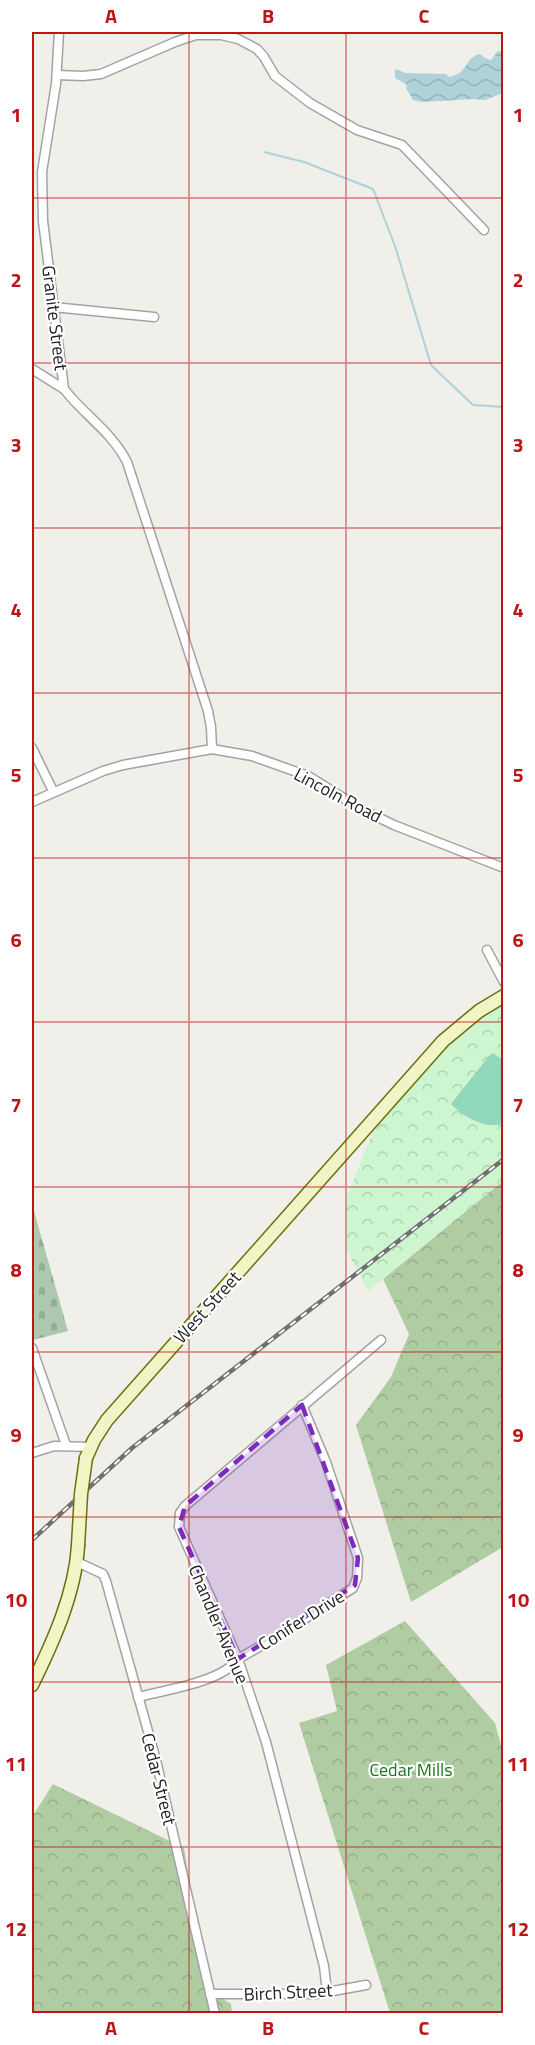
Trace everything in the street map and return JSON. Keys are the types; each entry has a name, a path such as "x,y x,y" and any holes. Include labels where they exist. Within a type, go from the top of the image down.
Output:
{"main road":[{"name":"West Street","path":"32,1685 68,1598 77,1562 81,1494 88,1452 107,1420 443,1041 478,1011 504,996"}],"street":[{"name":"Granite Street","path":"59,32 57,75 42,172 43,221 64,389 73,401 113,439 127,462 208,711 212,727 212,749"},
{"path":"57,75 101,74 196,35 221,35 238,39 249,44 264,57 275,76 310,104 357,130 402,146 484,230"},
{"path":"53,307 154,317"},
{"path":"32,369 64,389"},
{"path":"32,748 53,791"},
{"name":"Lincoln Road","path":"32,802 53,791 123,765 212,749 252,756 308,776 361,809 394,825 504,868"},
{"path":"487,950 504,982"},
{"name":"Chandler Avenue","path":"327,1992 324,1966 266,1742 238,1659 178,1527 180,1513 185,1506 381,1340"},
{"path":"32,1348 66,1445"},
{"name":"Conifer Drive","path":"138,1697 203,1680 232,1666 238,1659 353,1588 357,1578 358,1558 326,1462 302,1405"},
{"path":"32,1453 66,1445 88,1452"},
{"name":"Cedar Street","path":"77,1562 103,1574 159,1772 215,2013"},
{"name":"Birch Street","path":"210,1994 316,1994 366,1985"}],"highlighted area":[{"path":"302,1405 358,1558 355,1585 238,1659 179,1527 185,1506"}],"green space":[{"path":"503,1002 503,1181 368,1291 346,1249 346,1199 384,1103 444,1038"},
{"path":"493,1053 503,1060 503,1124 489,1125 475,1121 451,1104"},
{"path":"503,1181 503,1547 411,1602 356,1425 391,1377 409,1334 383,1279"},
{"path":"32,1204 68,1331 33,1340 32,1334"},
{"name":"Cedar Mills","path":"405,1621 495,1723 503,1753 503,2013 390,2013 299,1723 337,1711 326,1665"},
{"path":"53,1784 184,1848 206,1988 231,2004 232,2013 32,2014 32,1817"}],"water":[{"path":"498,51 503,52 503,93 485,100 422,102 413,100 406,88 407,85 395,78 395,69 406,73 446,74 449,77 460,73 475,56 480,54 491,60"}],"waterway":[{"path":"264,152 304,162 373,189 395,246 431,365 473,405 504,407"}],"railway":[{"path":"32,1540 132,1448 504,1159"}]}
